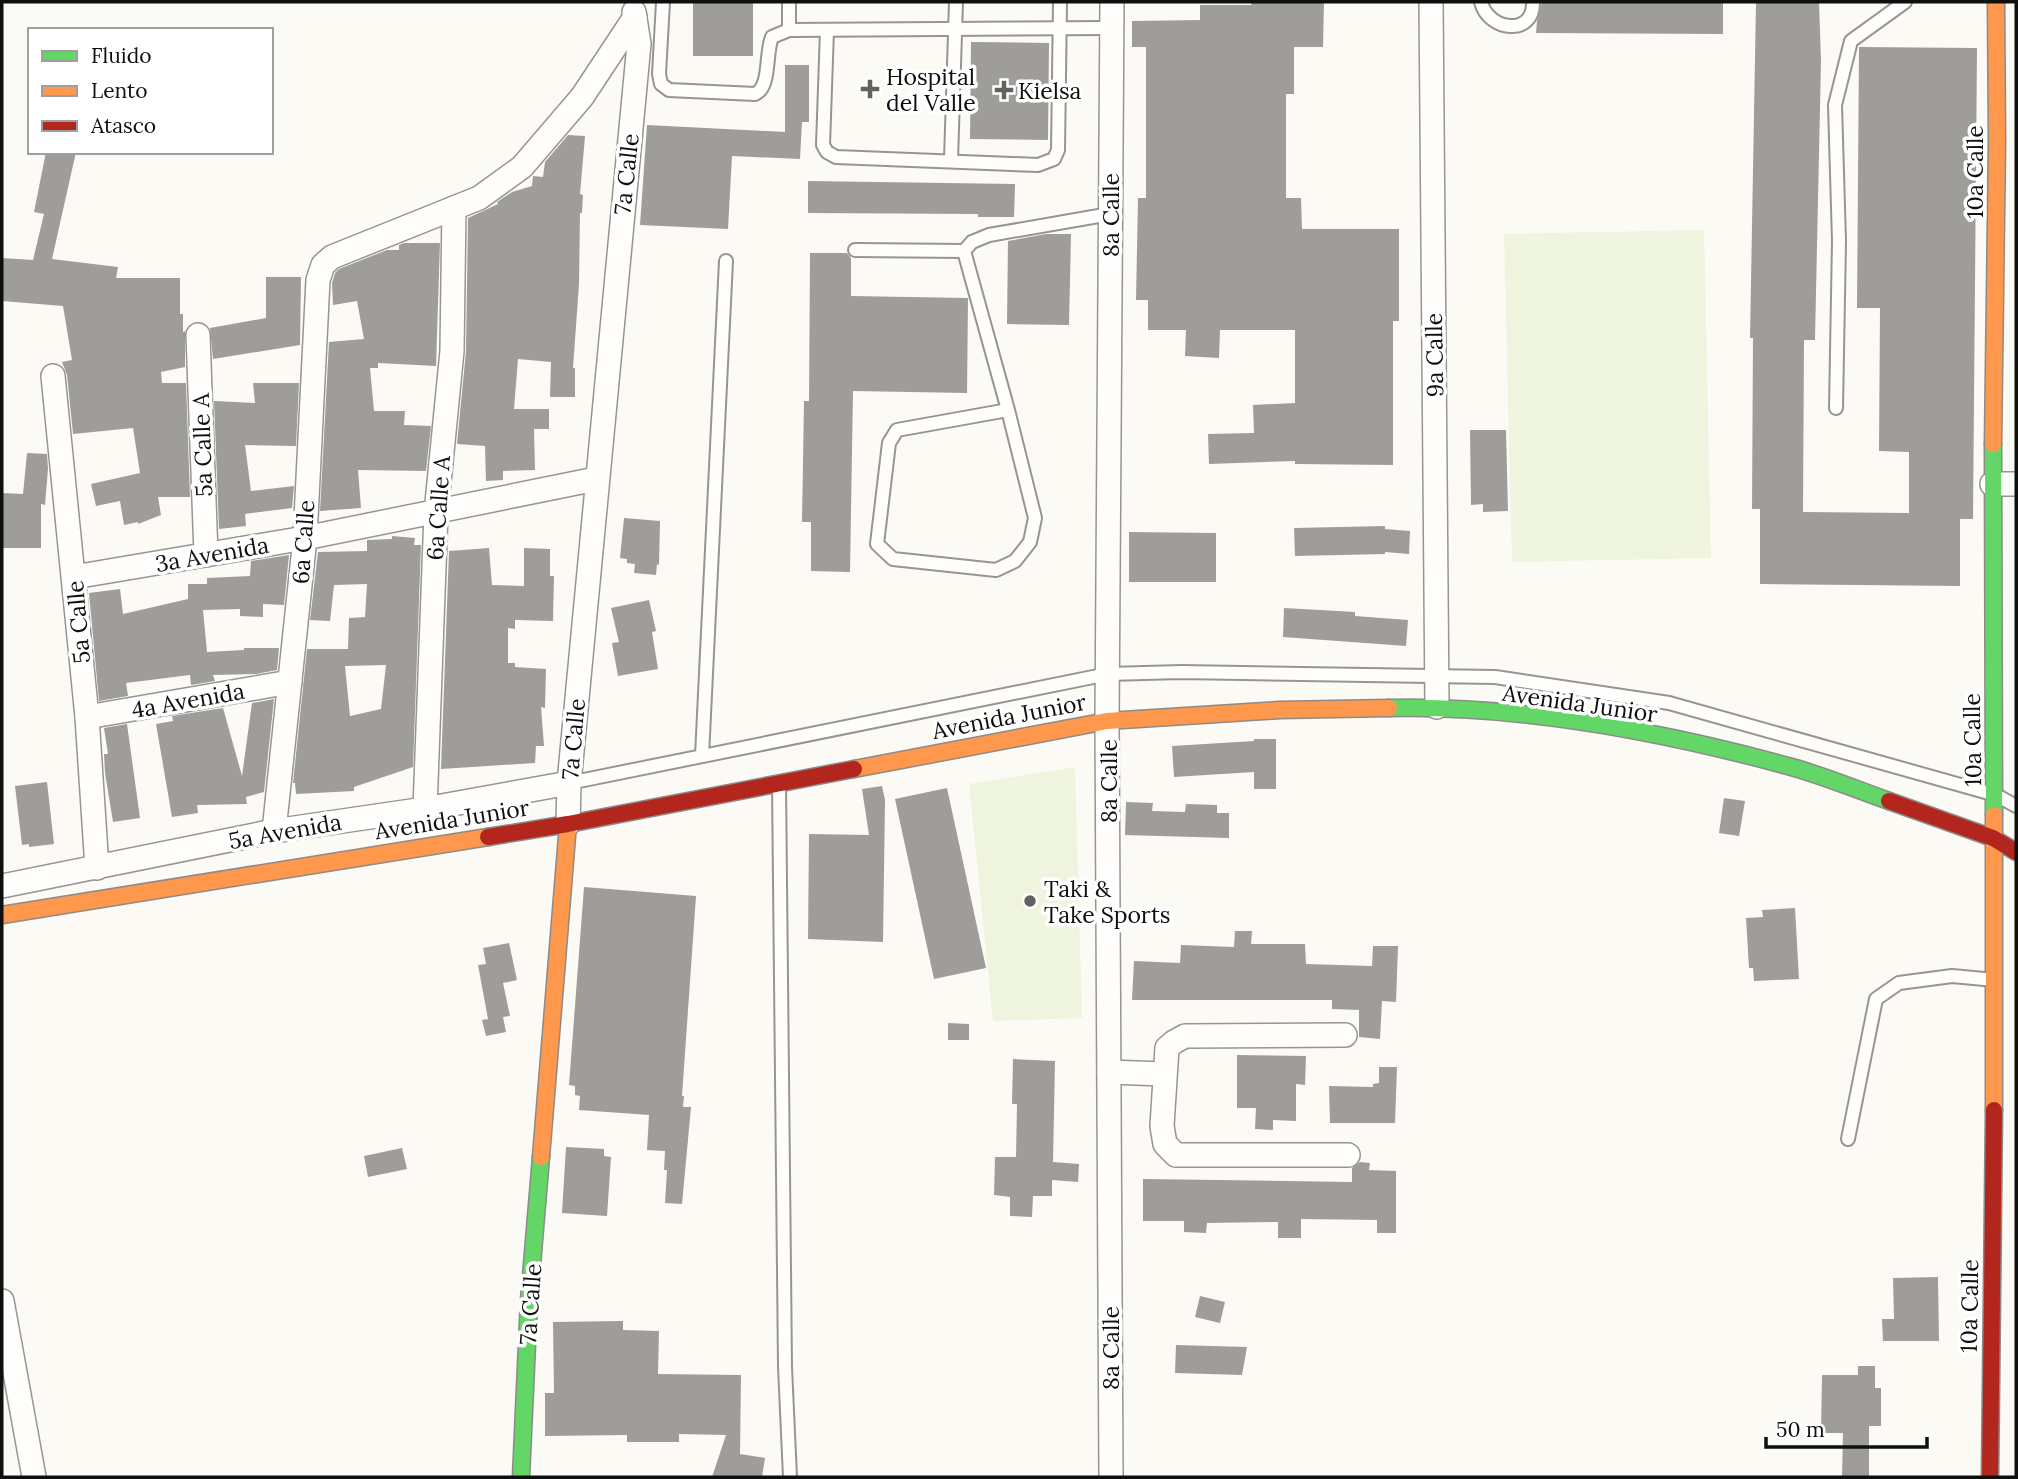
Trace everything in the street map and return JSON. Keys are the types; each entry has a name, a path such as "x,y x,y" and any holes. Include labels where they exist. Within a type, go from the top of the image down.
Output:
{"street":[{"name":"8a Calle","path":"1111,1477 1107,721 1112,2"},
{"name":"9a Calle","path":"1431,2 1437,708"},
{"name":"10a Calle","path":"1990,1477 1996,980 1992,484 2007,142 1996,2"},
{"path":"454,208 479,198 522,167 582,97 634,9"},
{"name":"7a Calle","path":"521,1477 529,1300 562,911 569,783 639,44 634,9"},
{"name":"6a Calle","path":"274,831 304,538 318,281 323,265 332,257 454,208"},
{"name":"6a Calle A","path":"425,808 436,513 452,351 454,208"},
{"name":"5a Calle A","path":"198,335 206,555"},
{"name":"5a Calle","path":"53,376 87,717 97,868"},
{"name":"3a Avenida","path":"74,577 304,538 596,479"},
{"path":"1992,484 2016,484"},
{"name":"4a Avenida","path":"87,717 290,682"},
{"name":"Avenida Junior","path":"2,915 568,824 1107,721 1280,710 1437,708 1608,724 1790,766 1993,838 2016,852"},
{"name":"5a Avenida","path":"2,886 274,831 569,783"},
{"path":"1345,1035 1185,1036 1167,1048 1163,1126 1165,1144 1176,1155 1348,1155"},
{"path":"1109,1072 1164,1074"},
{"path":"2,1301 34,1477"}],"lane":[{"path":"663,2 659,74 661,85 669,90 755,94 761,91 765,84 767,47 772,37 789,30 1111,28"},
{"path":"789,2 789,30"},
{"path":"951,160 956,2"},
{"path":"827,30 823,145 827,152 836,157 1038,165 1054,159 1058,150 1060,2"},
{"path":"1481,2 1490,20 1517,26 1529,18 1534,9 1533,2"},
{"path":"1836,408 1839,241 1835,105 1851,41 1905,2"},
{"path":"855,250 964,251 972,242 989,235 1110,214"},
{"path":"964,251 1008,410 1035,518 1030,542 1015,561 996,570 893,559 877,544 889,443 897,430 1008,410"},
{"path":"702,756 726,261"},
{"path":"569,783 1108,674 1181,672 1437,675 1495,677 1669,703 1996,795 2016,806"},
{"path":"779,784 785,1367 790,1477"},
{"path":"1848,1139 1876,999 1899,983 1952,976 1996,980"}],"green space":[{"path":"1704,230 1711,558 1512,562 1504,234"},
{"name":"Taki & Take Sports","path":"1075,767 1082,1018 993,1021 969,784"}],"building":[{"path":"693,2 753,2 753,56 693,56"},
{"path":"1252,2 1324,2 1323,47 1294,47 1294,94 1286,94 1286,198 1301,198 1302,229 1399,229 1399,321 1393,321 1393,465 1295,464 1295,461 1209,464 1208,434 1254,433 1253,405 1295,403 1295,330 1220,330 1219,358 1185,356 1186,330 1148,330 1148,300 1136,300 1138,198 1146,198 1146,47 1132,47 1132,21 1200,20 1200,5 1251,5"},
{"path":"1542,2 1723,2 1723,34 1536,33"},
{"path":"1756,2 1819,2 1821,61 1815,340 1804,340 1803,512 1909,513 1909,452 1879,451 1880,308 1857,308 1859,47 1977,48 1973,519 1960,519 1960,586 1760,584 1760,509 1752,509 1753,338 1750,338"},
{"path":"971,42 1049,43 1048,140 970,139"},
{"path":"785,65 809,65 809,122 802,122 800,159 732,156 728,229 640,225 647,125 785,132"},
{"path":"568,135 585,136 573,368 575,397 550,397 551,362 518,359 514,409 549,409 549,429 534,429 535,470 503,471 503,480 486,481 485,446 457,444 466,351 468,218 498,204 497,202 512,192 532,186 533,176 543,177 545,162"},
{"path":"46,154 76,154 52,259 118,267 116,278 180,278 185,367 161,372 162,383 186,383 190,497 158,497 161,515 138,524 124,525 120,501 96,506 91,484 140,473 133,428 73,434 67,375 62,362 72,360 63,306 2,301 2,258 33,260 44,214 34,212"},
{"path":"808,181 1015,184 1014,217 978,217 978,214 808,213"},
{"path":"1046,234 1071,234 1069,325 1007,324 1008,241"},
{"path":"440,243 436,366 378,363 378,368 370,368 374,411 405,411 404,425 431,426 426,471 358,470 361,508 320,511 329,342 364,339 357,301 333,305 332,283 335,273 387,250 399,250 399,245"},
{"path":"810,253 847,253 851,258 851,296 968,298 967,393 853,391 850,572 811,571 811,522 802,522 804,401 809,401"},
{"path":"266,277 301,277 300,345 213,359 210,328 266,318"},
{"path":"253,383 299,383 296,446 245,445 251,491 294,486 292,508 245,514 246,526 219,529 214,401 255,403"},
{"path":"1470,430 1506,430 1508,511 1483,512 1483,504 1471,505"},
{"path":"27,453 47,454 45,505 41,504 41,548 2,548 2,493 23,494"},
{"path":"624,518 660,521 659,565 657,564 656,575 634,573 635,564 620,558"},
{"path":"1385,526 1385,529 1410,531 1409,554 1385,552 1295,556 1294,528"},
{"path":"1129,532 1216,533 1216,582 1129,582"},
{"path":"392,536 415,538 414,545 421,545 413,767 354,787 354,791 296,794 293,783 307,649 348,649 349,618 365,617 367,584 334,585 330,621 310,620 318,552 367,551 367,540 392,539","holes":["386,665 381,709 350,716 345,666"]},
{"path":"489,548 492,585 524,586 524,548 550,549 550,576 554,576 553,621 515,620 515,629 508,628 508,663 515,663 515,667 546,669 545,708 541,707 544,746 536,746 535,763 441,769 449,551"},
{"path":"289,555 284,605 263,604 263,617 240,616 240,609 203,610 207,652 279,648 277,670 256,674 213,675 215,681 191,685 190,675 126,683 128,696 99,701 89,593 120,589 123,614 188,599 188,584 207,584 207,578 250,576 251,561"},
{"path":"649,600 656,631 652,632 658,669 618,676 612,643 619,642 611,608"},
{"path":"1284,608 1355,612 1355,616 1408,620 1406,646 1283,637"},
{"path":"274,699 264,792 246,797 247,804 197,805 198,813 172,817 156,724 173,721 172,716 223,708 242,776 252,703"},
{"path":"127,724 140,818 113,822 105,773 104,754 108,754 104,728"},
{"path":"1276,739 1276,789 1254,789 1254,772 1174,777 1172,746"},
{"path":"47,782 54,844 29,847 29,844 22,845 15,786"},
{"path":"882,786 885,800 883,942 808,939 809,834 869,835 862,789"},
{"path":"947,788 986,968 934,979 895,799"},
{"path":"1724,798 1745,801 1739,836 1719,833"},
{"path":"1126,802 1153,803 1152,811 1185,812 1186,804 1217,805 1217,813 1229,813 1229,838 1125,835"},
{"path":"584,887 696,896 682,1096 683,1107 691,1107 682,1204 665,1203 665,1151 647,1150 649,1115 579,1110 580,1096 575,1095 575,1086 569,1085"},
{"path":"1795,908 1799,979 1754,981 1753,968 1749,968 1746,918 1763,917 1762,910"},
{"path":"1235,931 1252,931 1251,944 1305,944 1306,964 1372,966 1373,946 1398,946 1396,1002 1382,1001 1380,1039 1359,1037 1359,1010 1332,1009 1332,1000 1132,1000 1134,961 1180,963 1181,945 1234,947"},
{"path":"509,943 517,980 503,983 510,1016 503,1017 506,1032 486,1036 482,1020 488,1019 478,965 486,964 483,948"},
{"path":"948,1023 969,1024 969,1040 948,1040"},
{"path":"1237,1055 1306,1056 1305,1085 1296,1084 1296,1121 1273,1120 1273,1130 1255,1129 1256,1108 1237,1108"},
{"path":"1013,1059 1055,1061 1053,1162 1079,1164 1078,1182 1052,1180 1052,1196 1033,1196 1032,1217 1010,1216 1010,1197 994,1195 995,1157 1016,1157 1017,1104 1012,1104"},
{"path":"1379,1067 1397,1067 1395,1123 1330,1123 1329,1086 1373,1087 1373,1084 1379,1083"},
{"path":"566,1147 604,1149 604,1156 611,1157 607,1216 562,1213"},
{"path":"402,1148 407,1169 368,1177 364,1156"},
{"path":"1360,1162 1370,1163 1369,1170 1396,1171 1396,1233 1377,1233 1377,1220 1301,1219 1301,1238 1278,1238 1278,1222 1207,1223 1206,1233 1184,1232 1184,1221 1143,1221 1143,1179 1352,1182 1352,1168"},
{"path":"1938,1277 1939,1341 1883,1341 1882,1319 1894,1319 1893,1278"},
{"path":"1200,1296 1225,1302 1220,1323 1195,1317"},
{"path":"623,1321 623,1330 659,1331 658,1374 741,1375 740,1454 765,1458 762,1477 712,1477 726,1435 679,1434 679,1442 627,1442 627,1435 545,1436 545,1393 554,1393 553,1322"},
{"path":"1176,1345 1247,1347 1242,1375 1175,1373"},
{"path":"1858,1366 1875,1366 1875,1388 1881,1388 1881,1426 1869,1426 1869,1477 1842,1477 1843,1433 1821,1433 1822,1375 1858,1375"}],"traffic: fast":[{"path":"1993,444 1994,815"},
{"path":"1389,708 1489,711 1641,732 1788,766 1889,801"},
{"path":"521,1477 529,1300 541,1157"}],"traffic: slow":[{"path":"1993,444 1996,2"},
{"path":"854,769 1107,721 1280,710 1389,708"},
{"path":"1994,815 1994,1110"},
{"path":"541,1157 568,824"},
{"path":"2,915 488,837"}],"traffic: jam":[{"path":"488,837 854,769"},
{"path":"1889,801 1993,838 2016,852"},
{"path":"1990,1477 1994,1110"}],"place":[{"name":"Hospital del Valle","path":"870,89"},
{"name":"Kielsa","path":"1004,90"},
{"name":"Taki & Take Sports","path":"1030,901"}]}
